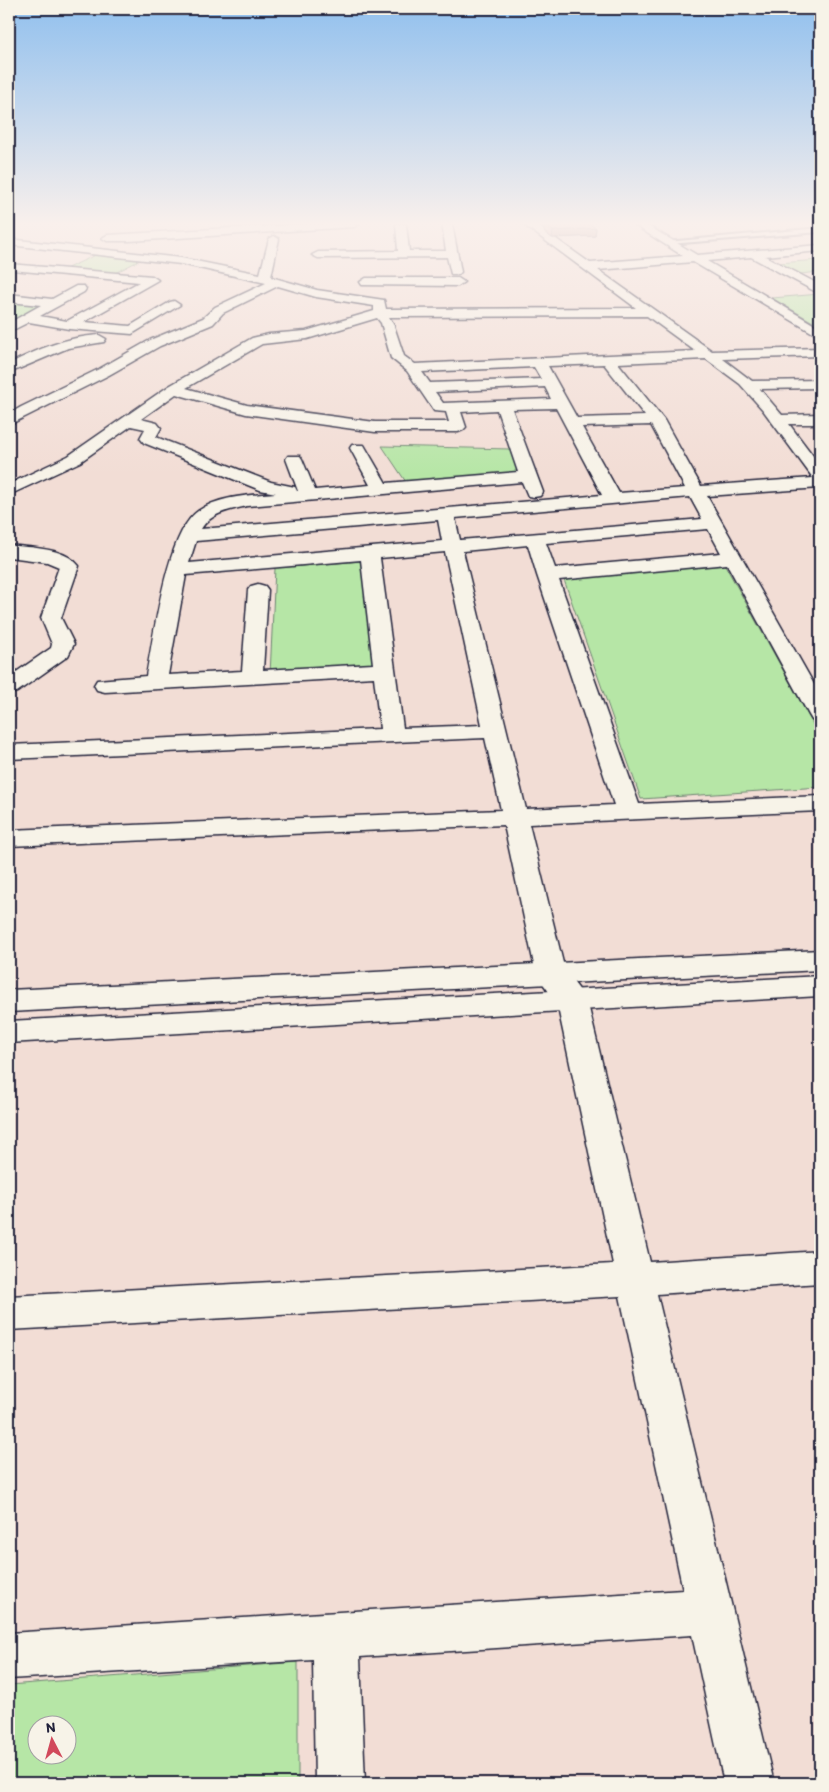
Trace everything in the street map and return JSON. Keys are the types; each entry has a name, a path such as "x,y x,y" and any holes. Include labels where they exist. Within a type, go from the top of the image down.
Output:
{"street":[{"path":"9,328 45,308"},
{"path":"69,325 101,308"},
{"path":"26,318 69,325 132,330 170,308"},
{"path":"9,420 104,372 155,343 208,321 223,308"},
{"path":"380,308 380,313 386,323 398,358 412,368 439,408 560,403"},
{"path":"9,490 74,459 174,389 257,341 274,337 307,335 380,313 430,308"},
{"path":"548,308 650,312"},
{"path":"644,308 749,386 778,420 820,476"},
{"path":"778,308 820,333"},
{"path":"9,369 74,340 106,338 155,343"},
{"path":"412,368 820,352"},
{"path":"608,360 656,420 820,715"},
{"path":"539,364 613,499"},
{"path":"425,388 549,383"},
{"path":"749,386 820,384"},
{"path":"174,389 246,409 386,428 458,427 452,408"},
{"path":"503,406 538,505"},
{"path":"778,420 820,419"},
{"path":"571,423 656,420"},
{"path":"127,421 152,426 153,428 148,438 150,440 266,486 308,495"},
{"path":"358,448 381,489"},
{"path":"294,459 308,495"},
{"path":"156,683 178,570 188,536 198,520 216,508 248,500 528,476"},
{"path":"188,536 346,521 820,483"},
{"path":"334,493 346,521"},
{"path":"445,513 514,817 562,987 635,1279 749,1783"},
{"path":"178,570 714,522"},
{"path":"535,538 629,812"},
{"path":"9,551 55,558 66,562 69,566 60,594 52,609 51,619 63,644 60,651 9,687"},
{"path":"370,553 392,736"},
{"path":"548,575 733,558"},
{"path":"252,678 258,590"},
{"path":"105,685 384,670"},
{"path":"9,752 495,731"},
{"path":"9,838 820,804"},
{"path":"9,1032 562,987 820,960"},
{"path":"9,1002 562,987 820,986"},
{"path":"9,1313 635,1279 820,1267"},
{"path":"9,1656 710,1611"},
{"path":"336,1635 340,1783"}],"green space":[{"path":"9,308 40,308 9,324"},
{"path":"789,308 820,308 820,326"},
{"path":"382,446 511,449 520,473 406,482"},
{"path":"362,561 374,668 270,675 275,568"},
{"path":"725,565 820,737 820,787 641,799 563,577"},
{"path":"298,1662 298,1783 9,1783 9,1685"}]}
